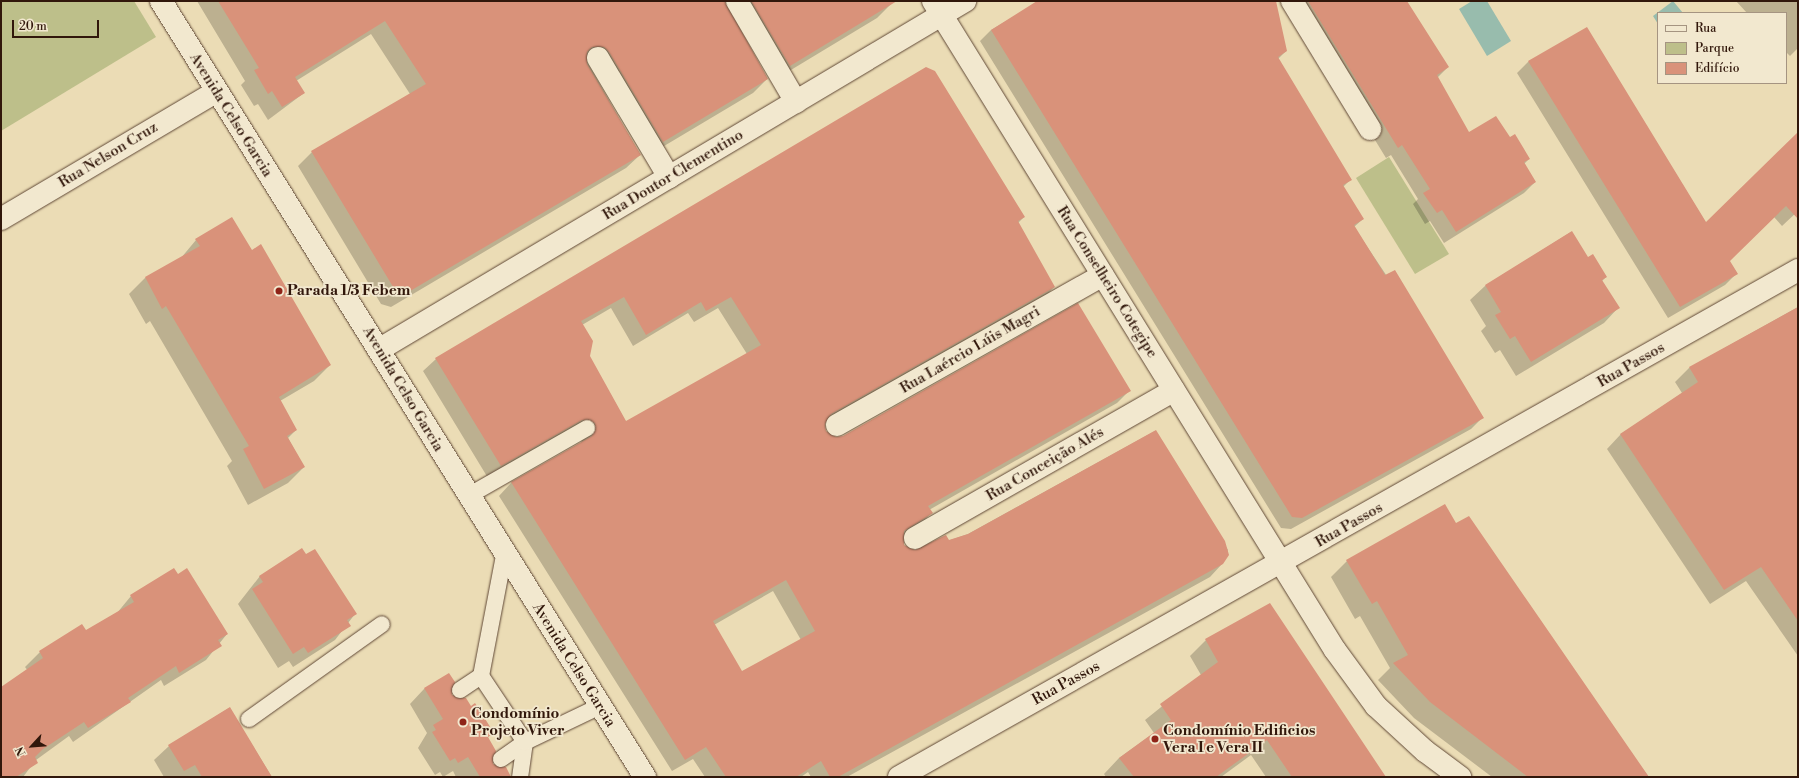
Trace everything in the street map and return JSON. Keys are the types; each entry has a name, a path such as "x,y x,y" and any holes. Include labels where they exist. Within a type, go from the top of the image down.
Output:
{"street":[{"name":"Avenida Celso Garcia","path":"161,1 216,92 380,349 468,496 645,777"},
{"path":"737,1 796,102"},
{"name":"Rua Doutor Clementino","path":"380,349 796,102 937,8 965,1"},
{"path":"1292,1 1370,129"},
{"name":"Rua Conselheiro Cotegipe","path":"937,8 1281,564 1376,706 1424,751 1460,777"},
{"path":"598,58 668,177"},
{"name":"Rua Nelson Cruz","path":"1,219 216,92"},
{"name":"Rua Passos","path":"899,777 1281,564 1798,270"},
{"name":"Rua Laércio Lúis Magri","path":"837,426 1103,275"},
{"name":"Rua Conceição Alés","path":"915,538 1174,390"}],"lane":[{"path":"468,496 587,428"},
{"path":"504,554 481,676 526,742 520,777"},
{"path":"249,719 382,624"},
{"path":"460,690 481,676"},
{"path":"501,759 526,742 600,706"}],"green space":[{"path":"1,1 134,1 156,37 1,131"},
{"path":"1389,157 1449,254 1415,274 1356,178"}],"shaded area":[{"path":"1472,1 1487,1 1511,41 1487,56 1459,9"},
{"path":"1673,1 1682,12 1658,12"},
{"path":"1657,13 1657,22 1653,16"}],"building":[{"path":"218,1 725,1 768,79 663,142 609,52 604,47 592,47 587,52 587,64 641,155 405,294 395,290 311,151 426,84 385,21 295,77 305,93 282,107 272,91 268,94 254,70 259,68"},
{"path":"751,1 897,1 790,66"},
{"path":"1037,1 1276,1 1287,51 1278,57 1352,180 1343,185 1364,219 1354,225 1385,275 1395,270 1484,418 1302,518 1292,517 991,30"},
{"path":"1308,1 1407,1 1449,67 1437,75 1469,132 1496,116 1510,137 1515,134 1530,159 1524,162 1536,182 1456,232 1442,210 1437,213 1423,193 1430,189 1402,145 1398,148"},
{"path":"1587,27 1706,222 1798,132 1798,219 1786,206 1730,261 1738,274 1680,307 1528,61"},
{"path":"926,67 935,71 1025,217 1018,221 1055,287 831,414 825,424 826,431 836,437 843,436 1078,303 1131,391 928,506 933,513 904,531 904,545 915,550 946,535 949,540 968,534 1156,430 1225,541 1229,555 1223,564 838,777 830,777 821,761 796,777 726,777 706,747 685,760 511,482 592,436 595,423 582,420 501,466 435,358","holes":["624,297 646,335 701,302 706,311 731,297 761,345 626,421 590,356 593,341 581,321","786,580 815,631 742,671 713,621"]},
{"path":"232,217 252,250 261,244 331,365 279,397 297,430 287,436 305,467 264,489 243,449 249,446 166,306 162,309 145,277 200,246 195,239"},
{"path":"1572,231 1588,257 1593,254 1607,277 1602,280 1620,308 1531,362 1515,336 1510,339 1495,315 1501,312 1485,285"},
{"path":"1798,307 1798,621 1761,567 1724,590 1620,434 1698,382 1689,367"},
{"path":"1445,504 1456,523 1469,516 1649,777 1528,777 1430,702 1393,663 1408,655 1377,601 1372,604 1346,560"},
{"path":"302,548 306,554 315,549 357,614 347,620 351,626 308,653 304,647 293,654 252,589 263,582 259,576"},
{"path":"174,568 178,574 187,568 228,634 218,640 222,646 179,673 176,666 128,698 131,702 88,728 84,722 43,749 35,757 38,763 16,777 1,777 1,687 43,658 39,651 82,624 86,630 134,602 130,595"},
{"path":"1270,603 1386,777 1292,777 1267,740 1216,777 1134,777 1119,758 1171,720 1160,704 1218,662 1205,639"},
{"name":"Condomínio Projeto Viver","path":"449,673 455,682 452,695 466,698 471,706 475,703 494,733 488,737 496,751 493,764 506,767 511,777 480,777 468,757 458,763 455,758 450,761 432,732 436,730 433,725 443,719 424,688"},
{"path":"230,707 272,777 202,777 195,765 184,771 168,745"}],"place":[{"name":"Parada 1/3 Febem","path":"279,291"},
{"name":"Condomínio Projeto Viver","path":"463,722"},
{"name":"Condomínio Edificios Vera I e Vera II","path":"1155,739"}]}
